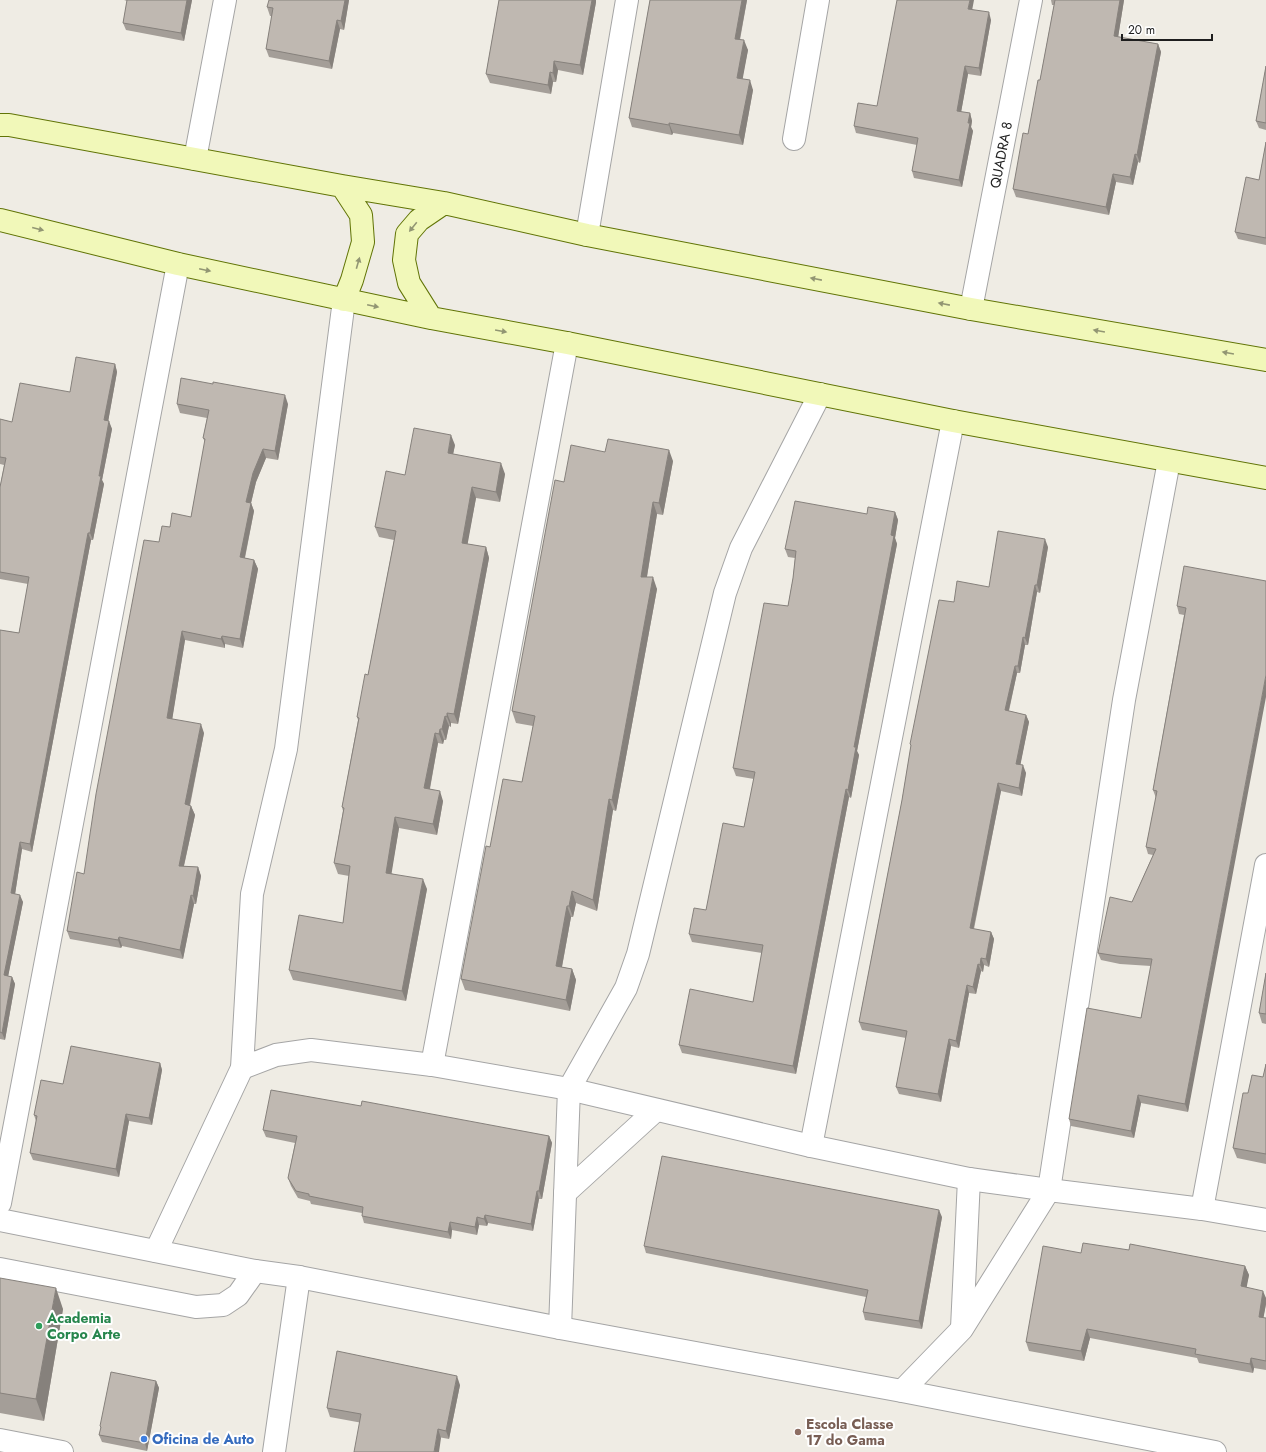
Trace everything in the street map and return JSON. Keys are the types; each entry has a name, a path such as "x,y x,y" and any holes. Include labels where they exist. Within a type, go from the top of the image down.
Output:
{"main road":[{"path":"0,125 9,125 195,160 444,203 587,235 971,309 1266,360"},
{"path":"342,186 361,214 363,242 352,280 344,300"},
{"path":"431,318 409,283 404,260 407,234 419,220 444,203"},
{"path":"0,220 178,264 431,318 568,342 953,421 1266,478"}],"street":[{"path":"195,160 225,0"},
{"path":"587,235 627,0"},
{"path":"794,138 818,0"},
{"name":"QUADRA 8","path":"971,309 1030,0"},
{"path":"0,1203 178,264"},
{"path":"156,1250 242,1068 252,894 286,749 344,300"},
{"path":"432,1065 568,342"},
{"path":"560,1328 569,1089 626,988 638,954 725,593 741,548 820,394"},
{"path":"811,1146 953,421"},
{"path":"902,1391 962,1329 1048,1190 1124,700 1169,461"},
{"path":"1202,1209 1266,865"},
{"path":"242,1068 276,1055 311,1050 432,1065 569,1089 811,1146 969,1179 1202,1209 1266,1220"},
{"path":"565,1193 656,1110"},
{"path":"962,1329 969,1179"},
{"path":"0,1220 255,1271 902,1391 1215,1452"},
{"path":"0,1269 196,1307 223,1305 238,1295 255,1271"},
{"path":"274,1452 299,1278"},
{"path":"0,1440 62,1452"}],"building":[{"path":"127,0 187,0 181,33 123,23"},
{"path":"269,0 345,0 341,21 337,20 329,61 266,49 273,8 267,7"},
{"path":"499,0 592,0 580,65 554,61 553,73 550,72 548,85 486,74"},
{"path":"650,0 742,0 735,39 744,40 737,78 750,80 739,135 629,118"},
{"path":"897,0 970,0 968,9 989,12 979,68 965,66 957,111 970,113 968,123 970,123 959,180 912,171 918,138 854,126 858,103 877,106"},
{"path":"1055,0 1120,0 1114,36 1158,44 1137,155 1135,154 1130,177 1113,174 1106,207 1013,189 1023,133 1028,134 1038,80 1040,80"},
{"path":"1266,66 1266,123 1256,121"},
{"path":"1266,142 1266,238 1235,232 1246,177 1259,180"},
{"path":"76,357 115,364 104,420 109,421 99,476 101,476 90,533 88,533 30,844 20,842 11,893 20,895 4,975 12,977 2,1033 0,1032 0,630 19,633 29,577 0,572 0,487 6,458 0,457 0,419 12,422 20,383 70,392"},
{"path":"181,378 213,384 213,382 285,395 275,451 263,449 253,473 246,502 251,503 240,557 254,560 240,639 222,636 221,639 182,631 167,718 201,724 185,804 191,806 179,866 198,867 193,896 191,895 180,950 119,937 118,940 67,931 77,872 84,874 96,794 144,540 159,542 162,526 170,527 172,513 191,517 205,439 203,438 209,410 177,404"},
{"path":"414,428 451,435 448,453 501,463 496,492 472,487 462,543 486,547 454,714 447,713 447,717 445,716 442,729 440,729 439,734 435,733 424,788 440,791 433,824 395,817 386,873 423,879 402,991 289,970 299,915 343,923 350,866 334,863 344,808 342,807 359,718 357,717 365,674 368,675 396,531 375,527 386,471 405,475"},
{"path":"608,439 669,450 659,503 653,502 641,577 653,577 612,800 609,799 593,900 572,891 569,906 567,906 556,966 572,969 566,1000 461,979 486,846 490,847 503,779 522,782 535,716 512,711 555,480 564,482 571,445 605,452"},
{"path":"795,501 867,514 868,507 895,512 891,535 894,536 854,747 856,747 848,790 846,789 793,1066 679,1045 690,989 753,1002 763,945 689,934 694,908 706,910 723,823 744,827 755,772 733,768 764,603 788,606 796,551 785,549"},
{"path":"998,531 1045,539 1037,585 1035,585 1025,638 1023,637 1018,666 1015,666 1005,710 1026,715 1016,764 1023,765 1019,788 998,783 970,928 991,932 986,959 981,958 980,965 978,964 973,987 967,985 956,1041 949,1039 938,1094 896,1087 907,1031 859,1022 902,800 910,744 939,600 954,602 957,581 989,587"},
{"path":"1184,566 1266,581 1266,675 1185,1104 1138,1095 1131,1131 1069,1119 1087,1008 1141,1018 1152,959 1098,953 1110,897 1132,902 1156,849 1146,847 1157,791 1153,790 1186,608 1177,606"},
{"path":"1266,973 1266,1014 1259,1013"},
{"path":"71,1046 160,1063 149,1118 126,1114 116,1169 30,1153 37,1116 34,1115 41,1080 63,1084"},
{"path":"1266,1064 1266,1154 1233,1148 1243,1093 1248,1093 1252,1075 1263,1077"},
{"path":"271,1090 361,1106 362,1101 549,1136 539,1191 537,1191 531,1224 485,1215 484,1219 477,1217 475,1227 450,1222 448,1232 362,1216 363,1207 309,1196 309,1194 296,1191 288,1178 297,1136 263,1130"},
{"path":"662,1156 939,1210 919,1321 863,1312 868,1290 644,1246"},
{"path":"1083,1243 1129,1250 1130,1244 1245,1266 1241,1286 1263,1291 1259,1317 1266,1318 1266,1361 1251,1358 1250,1364 1195,1354 1196,1349 1087,1329 1081,1351 1026,1342 1043,1246 1081,1253"},
{"path":"0,1278 56,1288 36,1399 0,1393"},
{"path":"337,1351 457,1376 446,1431 438,1429 434,1452 354,1452 361,1414 327,1408"},
{"path":"111,1372 156,1381 145,1443 99,1435"}],"place":[{"name":"Academia Corpo Arte","path":"39,1326"},
{"name":"Escola Classe 17 do Gama","path":"798,1432"},
{"name":"Oficina de Auto","path":"144,1439"}]}
